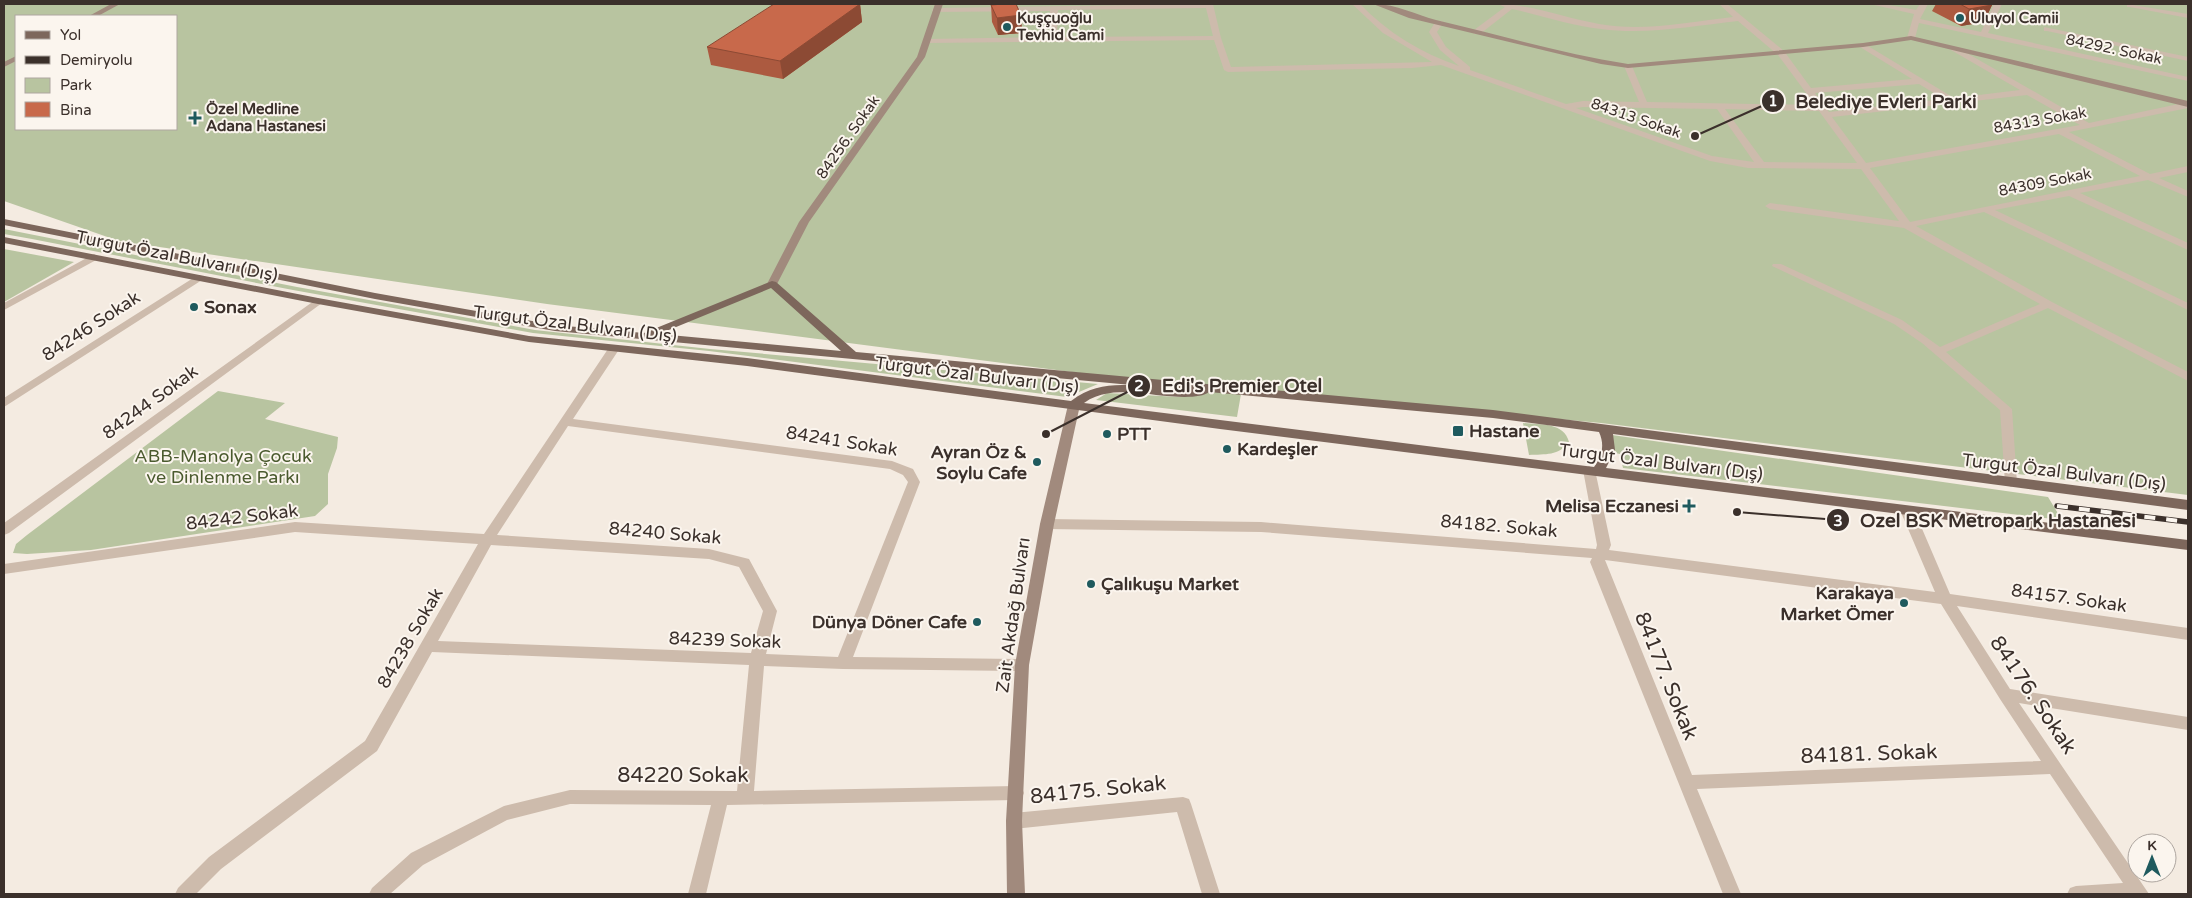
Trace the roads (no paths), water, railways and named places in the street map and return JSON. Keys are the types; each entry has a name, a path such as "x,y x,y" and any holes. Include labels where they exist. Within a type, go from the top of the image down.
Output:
{"main road":[{"name":"Turgut Özal Bulvarı (Dış)","path":"4,222 453,310 555,328 1493,414 2188,505"},
{"name":"Turgut Özal Bulvarı (Dış)","path":"5,241 318,301 519,337 747,362 1220,425 2188,544"},
{"path":"645,335 705,313 772,284 855,357"},
{"path":"1074,405 1091,393 1111,388 1184,394 1225,388"},
{"path":"1594,470 1608,457 1609,443 1603,428"}],"street":[{"path":"95,15 116,4"},
{"path":"1356,4 1374,23 1400,44 1442,63"},
{"path":"1377,4 1438,23 1601,62 1628,66 1864,45 1911,38 2188,105"},
{"path":"1477,32 1509,4 1600,27 1616,29 1646,28 1741,18"},
{"path":"1723,4 1781,53 1907,225"},
{"name":"84292. Sokak","path":"1874,4 1983,35 2188,79"},
{"path":"1911,38 1917,17 1924,4"},
{"path":"1983,35 1998,4"},
{"path":"927,41 1217,38 1209,5 1054,9 938,7"},
{"path":"2130,6 2188,16"},
{"name":"84256. Sokak","path":"772,284 804,222 921,57 938,7"},
{"path":"1053,40 1054,9"},
{"path":"1438,23 1433,32 1443,48 1474,76"},
{"path":"2047,29 2188,59"},
{"name":"84313 Sokak","path":"1217,38 1228,70 1412,66 1442,63 1564,108 1710,158 1734,163 1761,165 1865,166 2088,126 2188,105"},
{"path":"1864,45 1952,100"},
{"path":"1955,50 2088,126"},
{"path":"4,65 15,59"},
{"path":"1628,66 1644,105"},
{"path":"1809,91 1921,81"},
{"path":"1564,108 1583,104 1719,106 1825,111 2028,92"},
{"path":"1719,106 1761,165"},
{"path":"2058,130 2149,177 2188,194"},
{"name":"84309 Sokak","path":"1907,225 2188,169"},
{"path":"2069,192 2188,247"},
{"path":"1770,206 1907,225 2048,304 2188,377"},
{"path":"1985,209 2188,307"},
{"path":"4,307 94,258"},
{"path":"1777,266 1898,322 1926,341 2006,409 2011,483"},
{"name":"84246 Sokak","path":"4,403 198,278"},
{"name":"84244 Sokak","path":"4,530 318,301"},
{"path":"1937,352 2048,304"},
{"name":"84238 Sokak","path":"184,894 215,863 371,746 487,540 614,348"},
{"name":"Zait Akdağ Bulvarı","path":"1016,894 1014,821 1022,665 1047,524 1074,405"},
{"name":"84241 Sokak","path":"565,422 892,466 908,472 914,482 843,663"},
{"name":"84177. Sokak","path":"1594,470 1604,545 1597,562 1732,894"},
{"name":"84176. Sokak","path":"1908,510 1945,599 2005,695 2139,892"},
{"name":"84182. Sokak","path":"1047,524 1261,527 1599,554 1945,599"},
{"name":"84242 Sokak","path":"4,570 295,527 487,540"},
{"name":"84240 Sokak","path":"487,540 709,554 744,563 770,611 757,660 744,798"},
{"name":"84157. Sokak","path":"1945,599 2188,634"},
{"name":"84239 Sokak","path":"427,646 843,663 1022,665"},
{"path":"2005,695 2188,723"},
{"name":"84181. Sokak","path":"1685,782 2055,767"},
{"name":"84220 Sokak","path":"378,894 417,859 504,813 570,797 744,798 1016,793"},
{"path":"697,894 721,798"},
{"name":"84175. Sokak","path":"1014,821 1183,804 1211,894"},
{"path":"2076,894 2139,892"}],"railway":[{"path":"2057,506 2188,522"}],"place":[{"name":"Uluyol Camii","path":"1960,18"},
{"name":"Kuşçuoğlu Tevhid Cami","path":"1007,27"},
{"name":"Özel Medline Adana Hastanesi","path":"195,118"},
{"name":"Belediye Evleri Parki","path":"1695,136"},
{"name":"Sonax","path":"194,307"},
{"name":"Hastane","path":"1458,431"},
{"name":"Edi's Premier Otel","path":"1046,434"},
{"name":"PTT","path":"1107,434"},
{"name":"Kardeşler","path":"1227,449"},
{"name":"Ayran Öz & Soylu Cafe","path":"1037,462"},
{"name":"Melisa Eczanesi","path":"1689,506"},
{"name":"Ozel BSK Metropark Hastanesi","path":"1737,512"},
{"name":"Çalıkuşu Market","path":"1091,584"},
{"name":"Karakaya Market Ömer","path":"1904,603"},
{"name":"Dünya Döner Cafe","path":"977,622"}],"park label":[{"name":"ABB-Manolya Çocuk ve Dinlenme Parkı","path":"223,466"}]}
